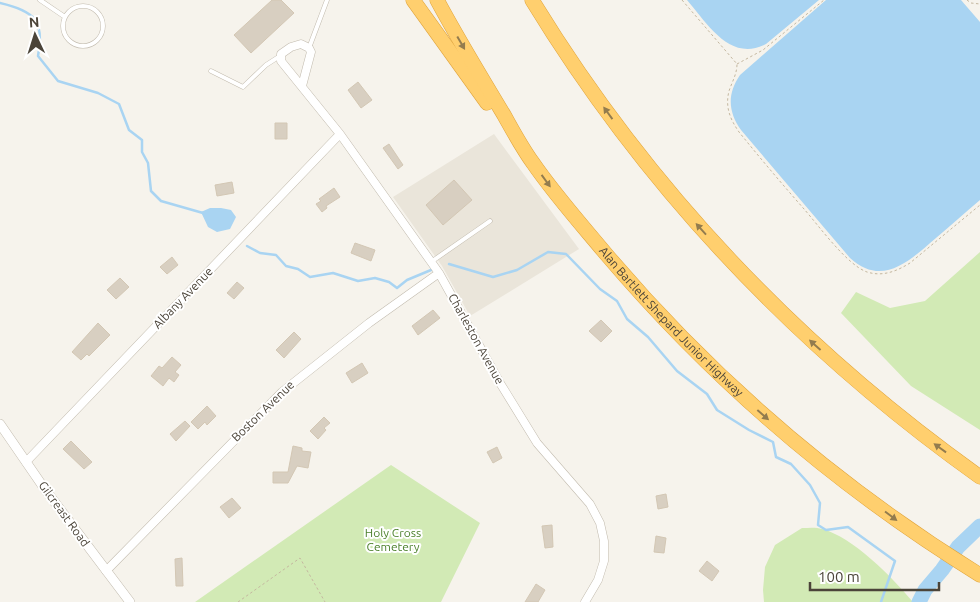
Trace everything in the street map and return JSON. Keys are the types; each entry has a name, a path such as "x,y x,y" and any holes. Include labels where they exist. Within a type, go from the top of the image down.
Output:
{"highway":[{"path":"414,0 501,124 532,162"},
{"name":"Alan Bartlett Shepard Junior Highway","path":"437,0 532,162 562,202 634,287 710,367 778,427 848,484 898,521 980,575"},
{"path":"533,0 569,58 623,134 682,208 734,266 790,322 860,385 934,444 980,477"}],"street":[{"path":"281,54 301,44 309,48 311,58 302,86"},
{"name":"Charleston Avenue","path":"281,54 282,61 340,134 440,273 526,426 549,459 590,504 600,522 604,541 604,561 598,580 585,602"},
{"name":"Albany Avenue","path":"26,462 340,134"},
{"name":"Boston Avenue","path":"106,571 282,392 369,324 440,273"},
{"name":"Gilcreast Road","path":"0,424 130,602"}],"lane":[{"path":"40,0 65,16"},
{"path":"309,48 327,0"},
{"path":"81,6 94,9 102,19 102,32 94,42 88,45 75,44 65,36 63,29 65,16 70,11 81,6"},
{"path":"211,71 243,87 266,65 281,54"},
{"path":"431,262 490,221"}],"path":[{"path":"682,0 737,64 727,104 731,120 748,143 839,250 860,269 877,274 899,270 980,205"},
{"path":"737,64 763,50 824,0"},
{"path":"967,0 971,3 980,4"},
{"path":"238,602 300,558 325,602"}],"shaded area":[{"path":"494,134 579,249 470,316 442,266 393,197"}],"green space":[{"path":"980,252 980,430 911,386 841,313 856,292 890,308 925,301"},
{"name":"Holy Cross Cemetery","path":"391,465 480,523 441,602 195,602"},
{"path":"802,528 822,529 846,540 883,570 913,602 764,602 765,567 775,545"}],"water":[{"path":"687,0 819,0 766,44 753,49 741,48 721,38"},
{"path":"826,0 961,0 980,22 980,200 916,255 896,268 885,271 874,271 862,267 850,258 741,130 732,110 731,96 740,75"},
{"path":"210,208 231,210 236,217 230,229 217,232 208,227 201,212"}],"building":[{"path":"272,0 281,0 294,13 251,53 234,35"},
{"path":"358,82 372,100 361,108 348,90"},
{"path":"275,123 287,123 287,139 275,139"},
{"path":"389,144 403,165 398,169 383,148"},
{"path":"454,180 472,200 443,225 426,205"},
{"path":"232,182 234,193 217,196 215,185"},
{"path":"334,188 340,197 326,206 327,208 322,212 316,204 321,201 319,199"},
{"path":"355,243 375,250 371,261 351,253"},
{"path":"172,257 178,265 167,274 160,267"},
{"path":"120,278 129,287 116,299 107,290"},
{"path":"237,282 244,288 234,299 227,293"},
{"path":"433,310 440,318 418,335 412,326"},
{"path":"601,320 612,331 601,342 589,331"},
{"path":"98,323 110,335 89,356 87,354 81,360 72,352"},
{"path":"294,332 301,339 284,358 276,350"},
{"path":"172,357 181,365 175,372 179,375 174,382 169,378 163,386 151,376 159,366 162,368"},
{"path":"362,363 368,373 352,383 346,373"},
{"path":"207,406 216,416 207,425 205,422 198,429 191,422"},
{"path":"324,417 330,423 324,428 326,430 318,439 310,431"},
{"path":"185,421 190,426 176,441 170,434"},
{"path":"71,441 92,462 84,469 63,449"},
{"path":"293,446 302,448 302,451 311,452 308,468 297,466 288,483 273,483 273,472 288,472"},
{"path":"497,447 502,458 493,463 487,452"},
{"path":"666,494 668,507 658,509 656,496"},
{"path":"232,498 241,508 229,518 220,507"},
{"path":"552,525 553,547 545,548 542,526"},
{"path":"656,536 666,538 664,553 654,552"},
{"path":"182,558 183,586 176,586 175,559"},
{"path":"707,561 719,571 712,581 699,571"},
{"path":"536,584 545,590 538,602 525,602"}],"waterway":[{"path":"0,3 21,10 34,19 40,34 38,56 58,81 98,93 119,104 129,130 142,140 142,152 148,163 151,191 161,201 203,213"},
{"path":"247,246 260,253 276,255 286,266 298,269 310,277 333,273 358,281 375,278 389,282 397,288 407,280 431,270"},
{"path":"449,264 493,277 517,270 548,252 566,254 600,289 617,301 627,319 648,337 677,371 707,394 717,410 773,442 776,457 791,464 810,485 820,503 818,525 826,530 848,527 895,561 881,602"},
{"path":"919,602 925,590 958,547 980,526"}]}
